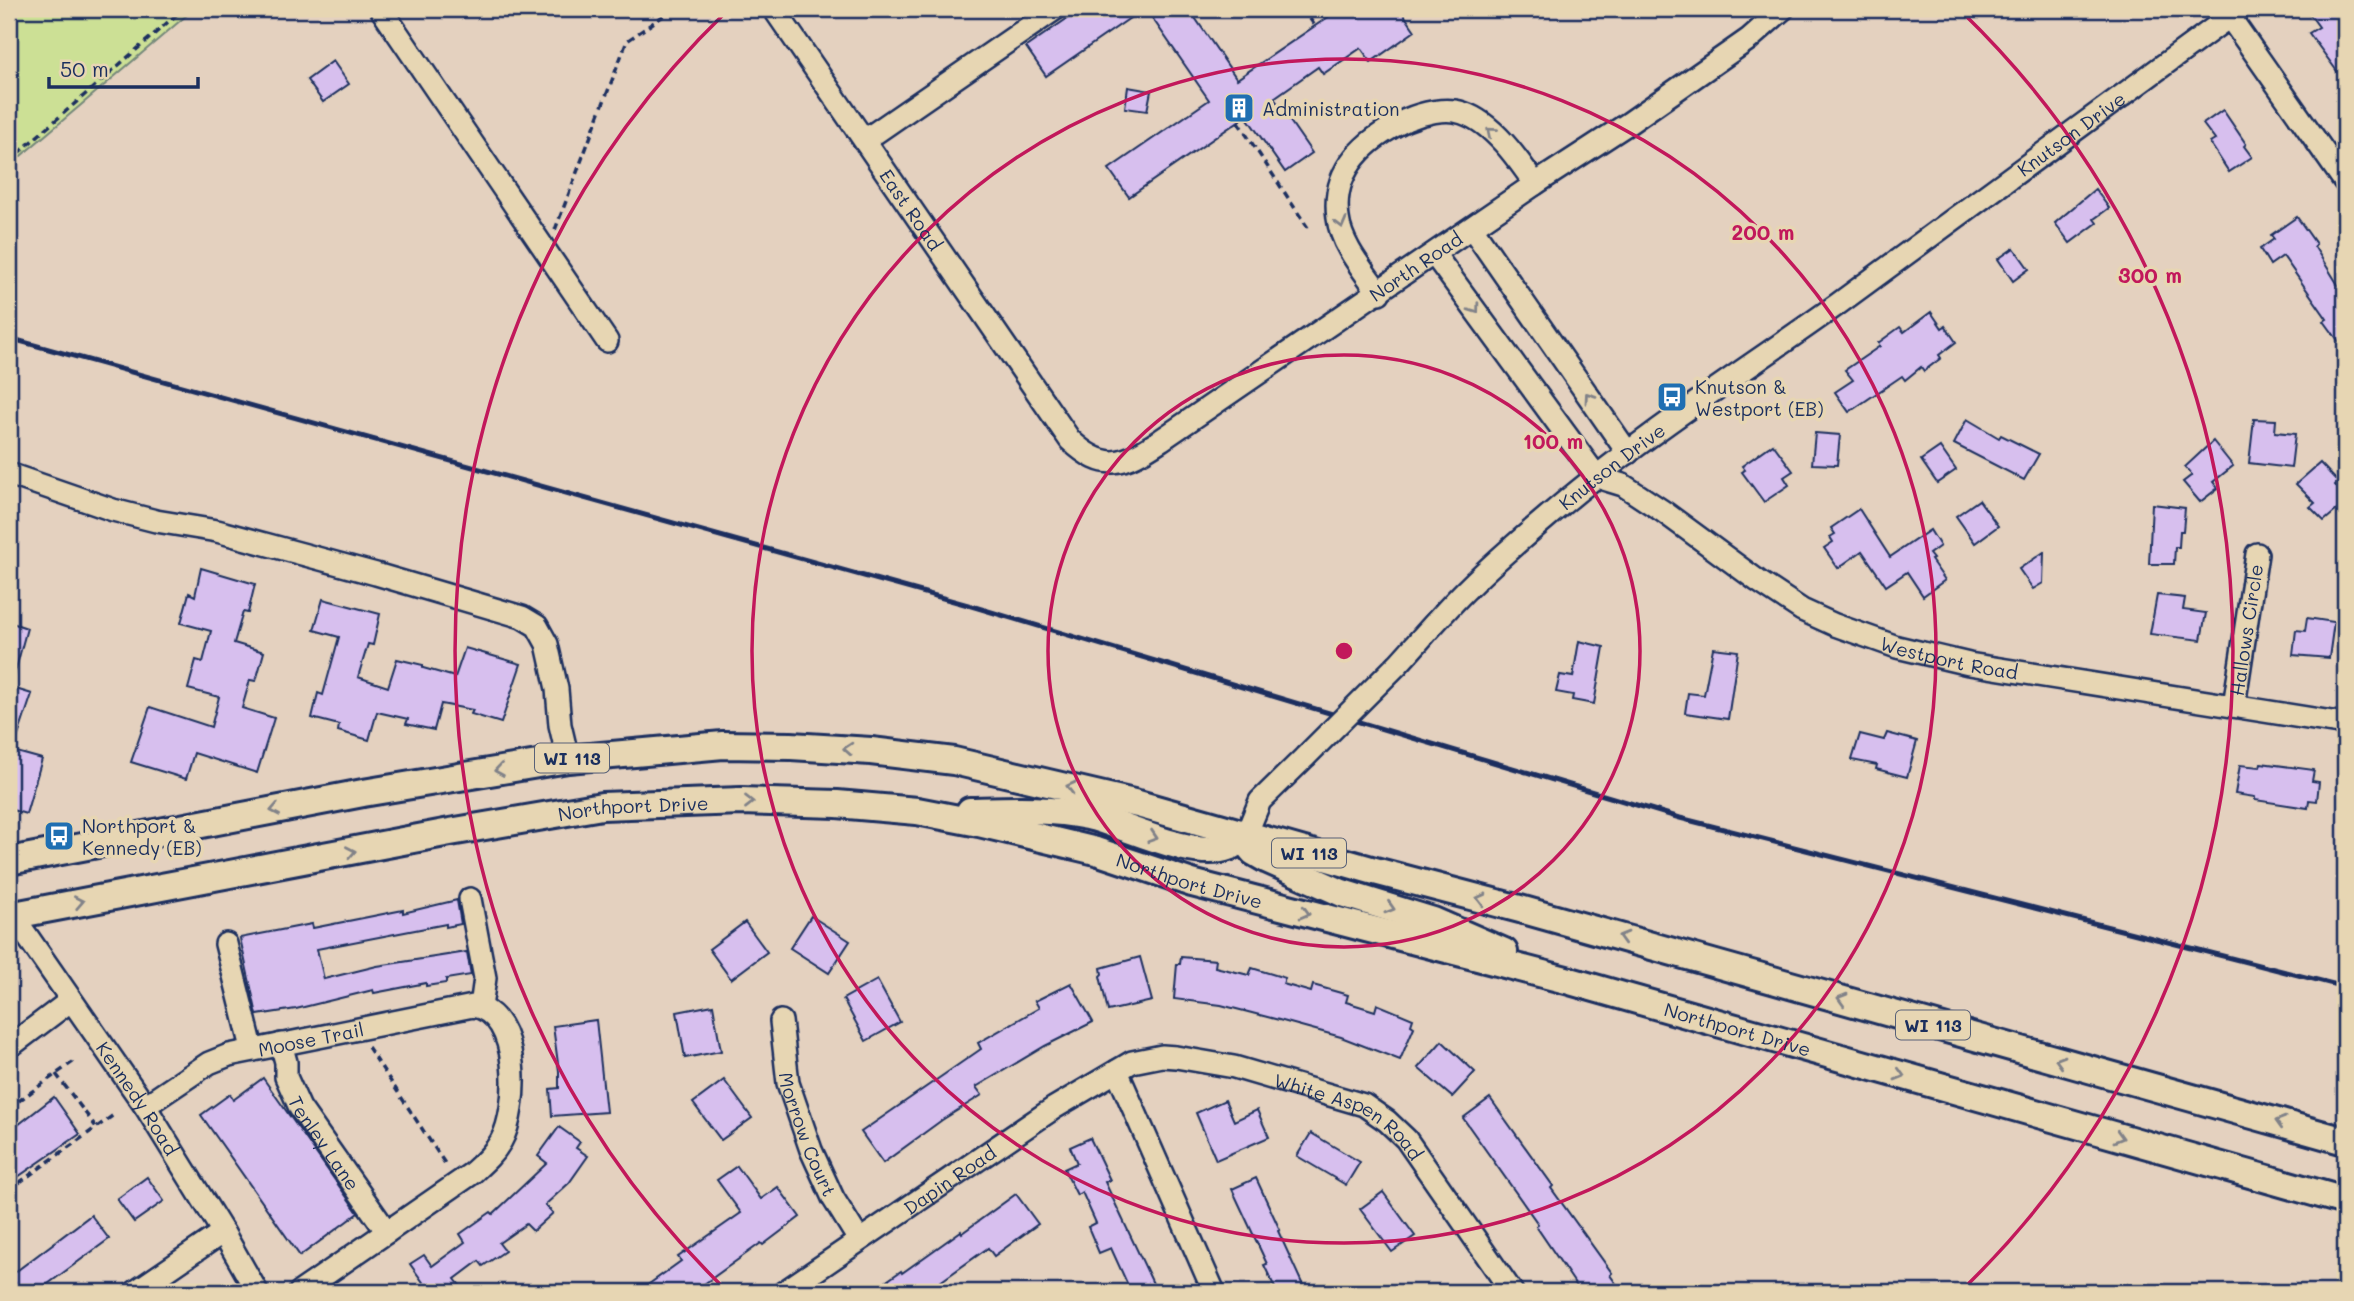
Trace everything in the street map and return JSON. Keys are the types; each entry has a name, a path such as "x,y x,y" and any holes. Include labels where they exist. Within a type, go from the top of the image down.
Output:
{"main road":[{"name":"WI 113","path":"9,862 363,793 568,759 723,744 871,751 954,761 1058,784 1520,909 2345,1141"},
{"name":"Northport Drive","path":"10,914 602,806 741,801 837,804 917,811 979,823 1096,852 1192,883 1570,981 2345,1201"},
{"path":"917,811 1041,809 1090,817 1184,846 1204,849 1227,848 1246,835 1248,845 1254,852 1310,880 1342,893 1433,921 1570,981"}],"street":[{"path":"381,9 607,341"},
{"name":"East Road","path":"774,9 1050,412"},
{"path":"865,140 1055,9"},
{"name":"North Road","path":"1050,412 1070,440 1093,459 1113,463 1126,460 1161,440 1535,184 1629,123 1749,39 1783,9"},
{"path":"2231,11 2345,182"},
{"name":"Knutson Drive","path":"1246,835 1261,801 1398,664 1471,584 1547,517 1711,390 1839,304 2231,11"},
{"path":"1379,293 1350,249 1338,217 1341,182 1348,167 1358,152 1384,130 1430,113 1462,113 1476,120 1503,142 1535,184"},
{"path":"1472,228 1628,453"},
{"path":"1434,254 1597,477"},
{"path":"9,474 113,510 156,521 217,531 522,617 537,626 547,644 568,759"},
{"name":"Westport Road","path":"1597,477 1623,485 1802,610 1897,647 1969,664 2345,724"},
{"name":"Hallows Circle","path":"2234,706 2257,554"},
{"path":"300,1292 471,1174 489,1158 502,1140 512,1091 510,1045 502,1027 485,1010 485,978 470,899"},
{"name":"Kennedy Road","path":"10,914 145,1105 257,1292"},
{"path":"226,944 252,1048"},
{"path":"9,1046 70,1001"},
{"name":"Moose Trail","path":"145,1105 209,1063 252,1048 473,1006 485,1010"},
{"name":"Morrow Court","path":"780,1021 788,1083 811,1150 833,1198 859,1240"},
{"name":"Tenley Lane","path":"281,1044 286,1062 286,1077 300,1108 387,1232"},
{"name":"White Aspen Road","path":"1117,1071 1132,1062 1162,1056 1176,1057 1234,1067 1364,1105 1406,1139 1512,1292"},
{"path":"1117,1071 1214,1292"},
{"name":"Dapin Road","path":"784,1292 1054,1108 1117,1071"},
{"path":"135,1292 223,1232"}],"path":[{"path":"9,161 183,9"},
{"path":"547,252 627,41 673,9"},
{"path":"1303,9 1315,26"},
{"path":"1238,122 1310,231"},
{"path":"368,1047 446,1165"},
{"path":"9,1108 77,1059"},
{"path":"56,1074 96,1128"},
{"path":"9,1190 115,1114"}],"green space":[{"path":"9,9 194,9 9,166"}],"building":[{"path":"1081,9 1143,9 1046,76 1026,47"},
{"name":"Administration","path":"1146,9 1189,9 1237,79 1340,9 1400,9 1415,31 1371,62 1361,48 1323,74 1318,67 1274,98 1312,153 1285,172 1246,116 1129,197 1109,169 1209,100"},
{"path":"2306,9 2341,9 2345,16 2345,82 2309,33 2319,27"},
{"path":"333,61 349,84 323,102 307,80"},
{"path":"1128,87 1151,91 1147,111 1125,108"},
{"path":"2223,110 2252,157 2229,172 2210,143 2215,140 2203,124"},
{"path":"2095,189 2109,208 2094,219 2097,223 2070,243 2055,223"},
{"path":"2297,217 2316,244 2314,246 2345,296 2345,350 2283,256 2270,265 2260,249 2274,239 2271,235"},
{"path":"2014,248 2029,269 2013,281 1998,259"},
{"path":"1931,312 1956,342 1924,371 1921,367 1905,380 1902,376 1849,412 1835,392 1853,380 1845,370 1880,346 1878,343 1900,327 1904,332"},
{"path":"1967,419 1999,438 2001,435 2039,454 2024,480 1954,444"},
{"path":"2254,419 2276,420 2275,432 2295,434 2291,468 2249,463"},
{"path":"1815,433 1840,435 1837,465 1812,464"},
{"path":"2213,441 2233,466 2213,482 2218,488 2200,502 2183,482 2192,475 2185,467"},
{"path":"1773,444 1793,471 1784,477 1789,485 1764,502 1742,472 1745,470 1742,466"},
{"path":"1940,447 1956,470 1937,483 1921,460"},
{"path":"2320,463 2338,482 2335,485 2345,496 2345,503 2324,521 2310,507 2315,503 2296,484"},
{"path":"1979,500 1998,526 1975,543 1956,516"},
{"path":"2152,504 2185,508 2183,531 2180,531 2179,547 2175,547 2174,564 2149,564"},
{"path":"1859,509 1890,557 1930,530 1940,546 1929,554 1945,580 1923,596 1907,572 1886,586 1862,551 1838,568 1824,548 1833,542 1830,537 1835,534 1831,528"},
{"path":"2044,552 2043,583 2033,589 2019,569"},
{"path":"201,568 255,584 248,613 243,612 234,643 264,652 256,681 250,680 242,708 274,718 257,773 194,753 186,779 131,762 150,707 211,727 219,697 188,689 196,660 203,662 211,631 181,623 189,593 195,596"},
{"path":"2157,595 2185,598 2183,610 2206,613 2201,640 2150,634"},
{"path":"323,599 380,614 373,645 368,644 358,677 388,687 397,659 455,677 465,648 521,664 501,723 471,714 473,710 441,704 434,730 406,724 408,719 377,712 369,740 338,731 339,725 312,718 318,693 323,695 339,637 314,630"},
{"path":"2307,618 2334,622 2329,658 2293,655 2296,630 2305,631"},
{"path":"9,622 27,628 14,676 9,675"},
{"path":"1579,641 1604,647 1594,704 1572,700 1573,695 1556,692 1560,675 1573,677"},
{"path":"1713,648 1738,651 1728,719 1685,713 1688,693 1704,695"},
{"path":"9,687 32,694 13,751 42,759 26,814 9,809"},
{"path":"1887,733 1917,741 1907,777 1876,769 1877,765 1852,760 1860,734 1884,740"},
{"path":"2261,763 2314,770 2312,781 2319,782 2317,801 2309,800 2308,808 2255,800 2255,797 2235,794 2240,765 2260,767"},
{"path":"457,900 461,924 446,927 446,924 317,949 324,979 377,966 467,952 471,975 446,979 446,983 426,986 426,983 374,993 373,990 296,1009 257,1015 240,938 312,924 313,928 403,910 403,913"},
{"path":"811,916 850,941 829,973 790,948"},
{"path":"745,922 767,952 731,979 709,949"},
{"path":"1140,957 1152,1001 1108,1011 1100,976 1101,968"},
{"path":"1181,957 1216,960 1215,967 1249,975 1252,968 1285,978 1283,984 1311,992 1313,985 1348,995 1346,1002 1375,1011 1377,1004 1413,1019 1411,1025 1414,1027 1400,1060 1341,1037 1279,1020 1221,1005 1174,999 1177,964 1180,964"},
{"path":"877,980 900,1022 866,1041 843,999"},
{"path":"1071,983 1093,1022 1045,1046 976,1087 982,1095 883,1163 861,1132 981,1049 978,1043 1039,1008 1035,1001"},
{"path":"713,1005 721,1051 685,1058 677,1012"},
{"path":"596,1020 606,1112 552,1116 550,1089 559,1088 553,1026"},
{"path":"1442,1041 1475,1072 1452,1097 1418,1068"},
{"path":"263,1078 358,1213 300,1256 201,1115 230,1094 233,1100"},
{"path":"724,1080 752,1118 721,1140 693,1103"},
{"path":"54,1097 80,1134 9,1183 9,1132"},
{"path":"1490,1098 1553,1186 1551,1188 1612,1273 1610,1275 1622,1292 1581,1292 1576,1285 1536,1226 1538,1224 1463,1118"},
{"path":"1225,1100 1234,1121 1257,1110 1269,1137 1216,1160 1196,1113"},
{"path":"559,1127 580,1142 576,1148 588,1156 569,1183 545,1205 553,1213 533,1231 526,1224 499,1243 505,1251 483,1266 479,1261 455,1279 465,1292 430,1292 410,1264 424,1255 432,1266 465,1242 460,1234 491,1212 493,1214 547,1163 538,1156"},
{"path":"1311,1133 1360,1162 1346,1185 1297,1156"},
{"path":"1090,1138 1110,1180 1105,1182 1157,1292 1131,1292 1111,1248 1099,1253 1088,1227 1096,1223 1082,1192 1077,1195 1064,1169 1077,1163 1070,1147"},
{"path":"737,1166 761,1199 778,1187 800,1217 693,1292 638,1292 681,1261 678,1257 741,1213 717,1180"},
{"path":"147,1177 164,1201 134,1222 117,1199"},
{"path":"1256,1178 1306,1292 1277,1292 1264,1265 1267,1264 1232,1189"},
{"path":"1383,1192 1415,1236 1392,1252 1360,1209"},
{"path":"1016,1194 1038,1224 994,1256 988,1248 926,1292 871,1292 961,1231 962,1233"},
{"path":"91,1215 109,1239 37,1292 22,1292 10,1276"}],"railway":[{"path":"9,338 968,605 1680,818 2345,987"}],"place":[{"name":"Administration","path":"1239,108"},
{"name":"Knutson & Westport (EB)","path":"1672,397"},
{"name":"Northport & Kennedy (EB)","path":"59,836"}]}
